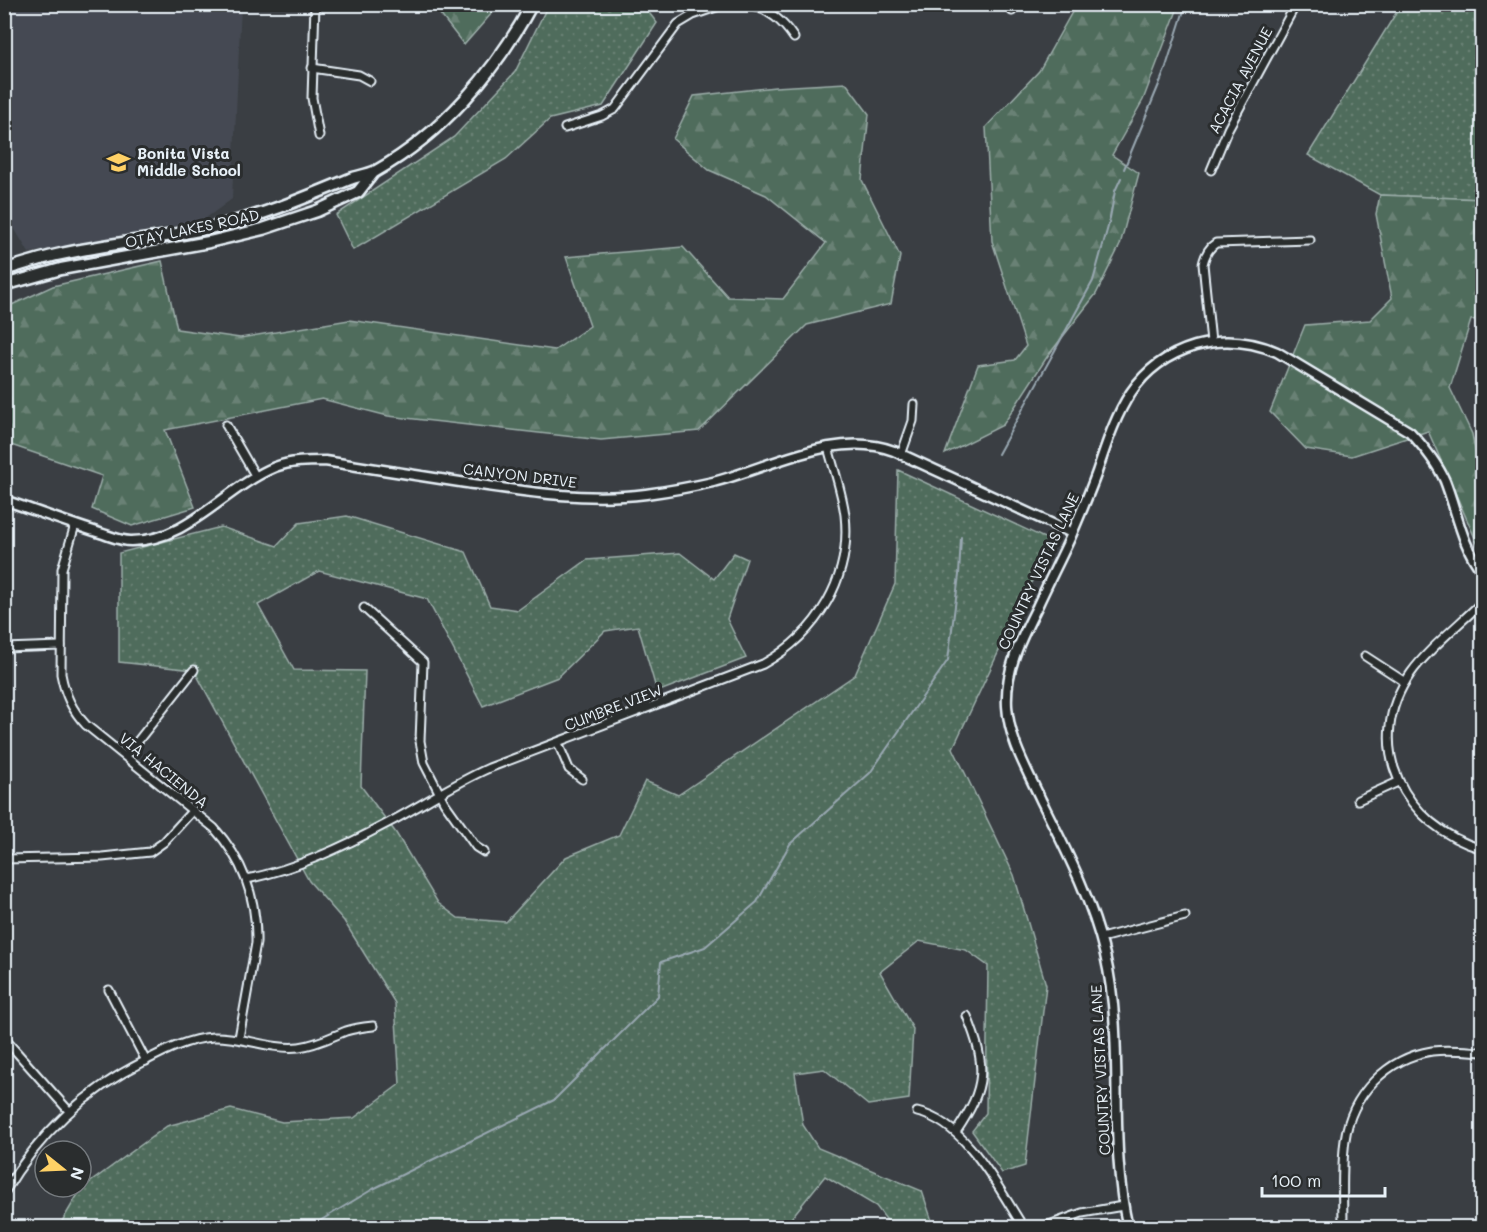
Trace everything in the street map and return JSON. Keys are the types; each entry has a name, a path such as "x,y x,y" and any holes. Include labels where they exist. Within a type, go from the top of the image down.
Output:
{"main road":[{"name":"OTAY LAKES ROAD","path":"4,285 61,269 209,242 263,229 317,211 358,192 373,173 412,148 456,107 495,64 532,4"},
{"name":"OTAY LAKES ROAD","path":"4,270 59,254 208,228 256,216 310,197 352,178 373,173"}],"street":[{"path":"315,4 312,98 319,136"},
{"path":"565,128 602,116 615,109 678,24 693,15 725,4"},
{"path":"750,4 766,10 784,22 794,38"},
{"name":"ACACIA AVENUE","path":"1210,170 1228,129 1296,4"},
{"path":"312,68 359,75 370,81"},
{"path":"1211,342 1203,264 1205,255 1211,246 1216,243 1310,240"},
{"name":"COUNTRY VISTAS LANE","path":"1128,1227 1123,1206 1116,1131 1112,995 1101,938 1080,880 1016,747 1007,706 1007,684 1015,652 1072,533 1119,410 1131,390 1147,372 1166,358 1188,348 1211,342 1245,342 1277,352 1410,432 1426,448 1444,479 1470,551 1482,571"},
{"path":"901,454 913,421 914,404"},
{"path":"226,425 256,477"},
{"name":"CANYON DRIVE","path":"4,500 121,540 131,541 158,537 185,526 256,477 276,467 297,461 325,461 543,494 630,495 714,482 828,447 863,444 879,446 901,454 1072,533"},
{"name":"CUMBRE VIEW","path":"247,879 307,862 387,824 438,793 489,768 763,664 785,651 804,634 820,614 838,579 844,554 845,516 828,447"},
{"name":"VIA HACIENDA","path":"75,525 62,569 63,683 73,711 86,726 214,828 227,844 247,879 255,915 256,943 239,1038"},
{"path":"1482,602 1421,662 1405,682 1394,711 1390,732 1391,752 1398,782 1411,803 1429,822 1460,842 1482,849"},
{"path":"364,608 423,662 420,741 424,764 438,793 476,847 484,852"},
{"path":"4,648 61,646"},
{"path":"1365,656 1405,682"},
{"path":"126,756 194,670"},
{"path":"558,742 569,769 582,779"},
{"path":"1358,800 1398,782"},
{"path":"4,859 102,857 150,852 164,842 193,810"},
{"path":"1101,938 1185,916"},
{"path":"109,990 146,1060"},
{"path":"956,1132 978,1095 981,1082 982,1065 978,1043 967,1016"},
{"path":"4,1192 8,1178 69,1111 98,1088 175,1046 215,1037 239,1038 278,1046 298,1047 321,1042 349,1029 373,1026"},
{"path":"4,1038 69,1111"},
{"path":"1343,1227 1344,1141 1352,1112 1368,1086 1393,1065 1424,1053 1446,1050 1482,1052"},
{"path":"917,1112 927,1114 956,1132 985,1168 1024,1227"},
{"path":"1041,1227 1082,1213 1123,1206"}],"shaded area":[{"name":"Bonita Vista Middle School","path":"5,4 241,5 232,199 202,221 29,253 5,213"}],"green space":[{"path":"433,5 499,5 464,45"},
{"path":"548,5 643,5 657,23 603,106 550,119 506,159 353,250 336,215 454,137 515,72"},
{"path":"1076,5 1179,5 1143,100 1112,155 1139,173 1120,245 1096,294 1047,357 1003,425 945,454 978,365 1015,360 1026,346 992,241 986,127 1039,71"},
{"path":"1401,5 1482,5 1482,199 1380,195 1308,155"},
{"path":"846,83 869,114 862,180 900,256 891,304 807,325 699,431 601,440 388,416 322,399 165,430 195,507 132,526 92,509 102,476 5,443 5,308 53,286 162,261 177,329 240,338 349,320 555,350 590,326 566,257 683,247 728,297 783,299 826,243 766,195 709,170 673,139 694,96 775,87"},
{"path":"1380,195 1482,199 1482,319 1471,320 1450,388 1472,434 1482,485 1482,554 1428,431 1352,456 1306,449 1270,412 1305,325 1370,320 1392,298 1376,214"},
{"path":"898,470 1051,541 953,748 1014,875 1046,985 1025,1166 1002,1173 972,1131 986,1113 988,966 966,950 919,941 880,972 913,1029 909,1099 868,1105 824,1069 795,1073 803,1125 818,1148 922,1191 934,1227 892,1227 876,1206 825,1176 784,1227 58,1228 75,1199 93,1199 93,1180 167,1126 231,1109 282,1122 354,1118 400,1084 395,1003 344,921 309,881 194,670 119,662 119,553 221,527 277,546 299,523 347,516 466,552 490,606 518,610 587,560 680,553 714,579 734,553 747,559 727,619 746,658 657,692 638,626 605,631 558,677 483,706 427,599 319,571 258,605 294,670 365,671 361,786 396,833 438,903 458,918 506,922 566,857 619,835 645,781 678,795 855,675 895,584"}],"waterway":[{"path":"1124,169 1165,70 1186,4"},
{"path":"998,454 1093,281 1115,191 1121,178"},
{"path":"308,1228 373,1189 554,1100 658,996 661,962 705,947 757,902 790,844 870,773 948,660 959,575 961,537"}],"place":[{"name":"Bonita Vista Middle School","path":"119,162"}]}
